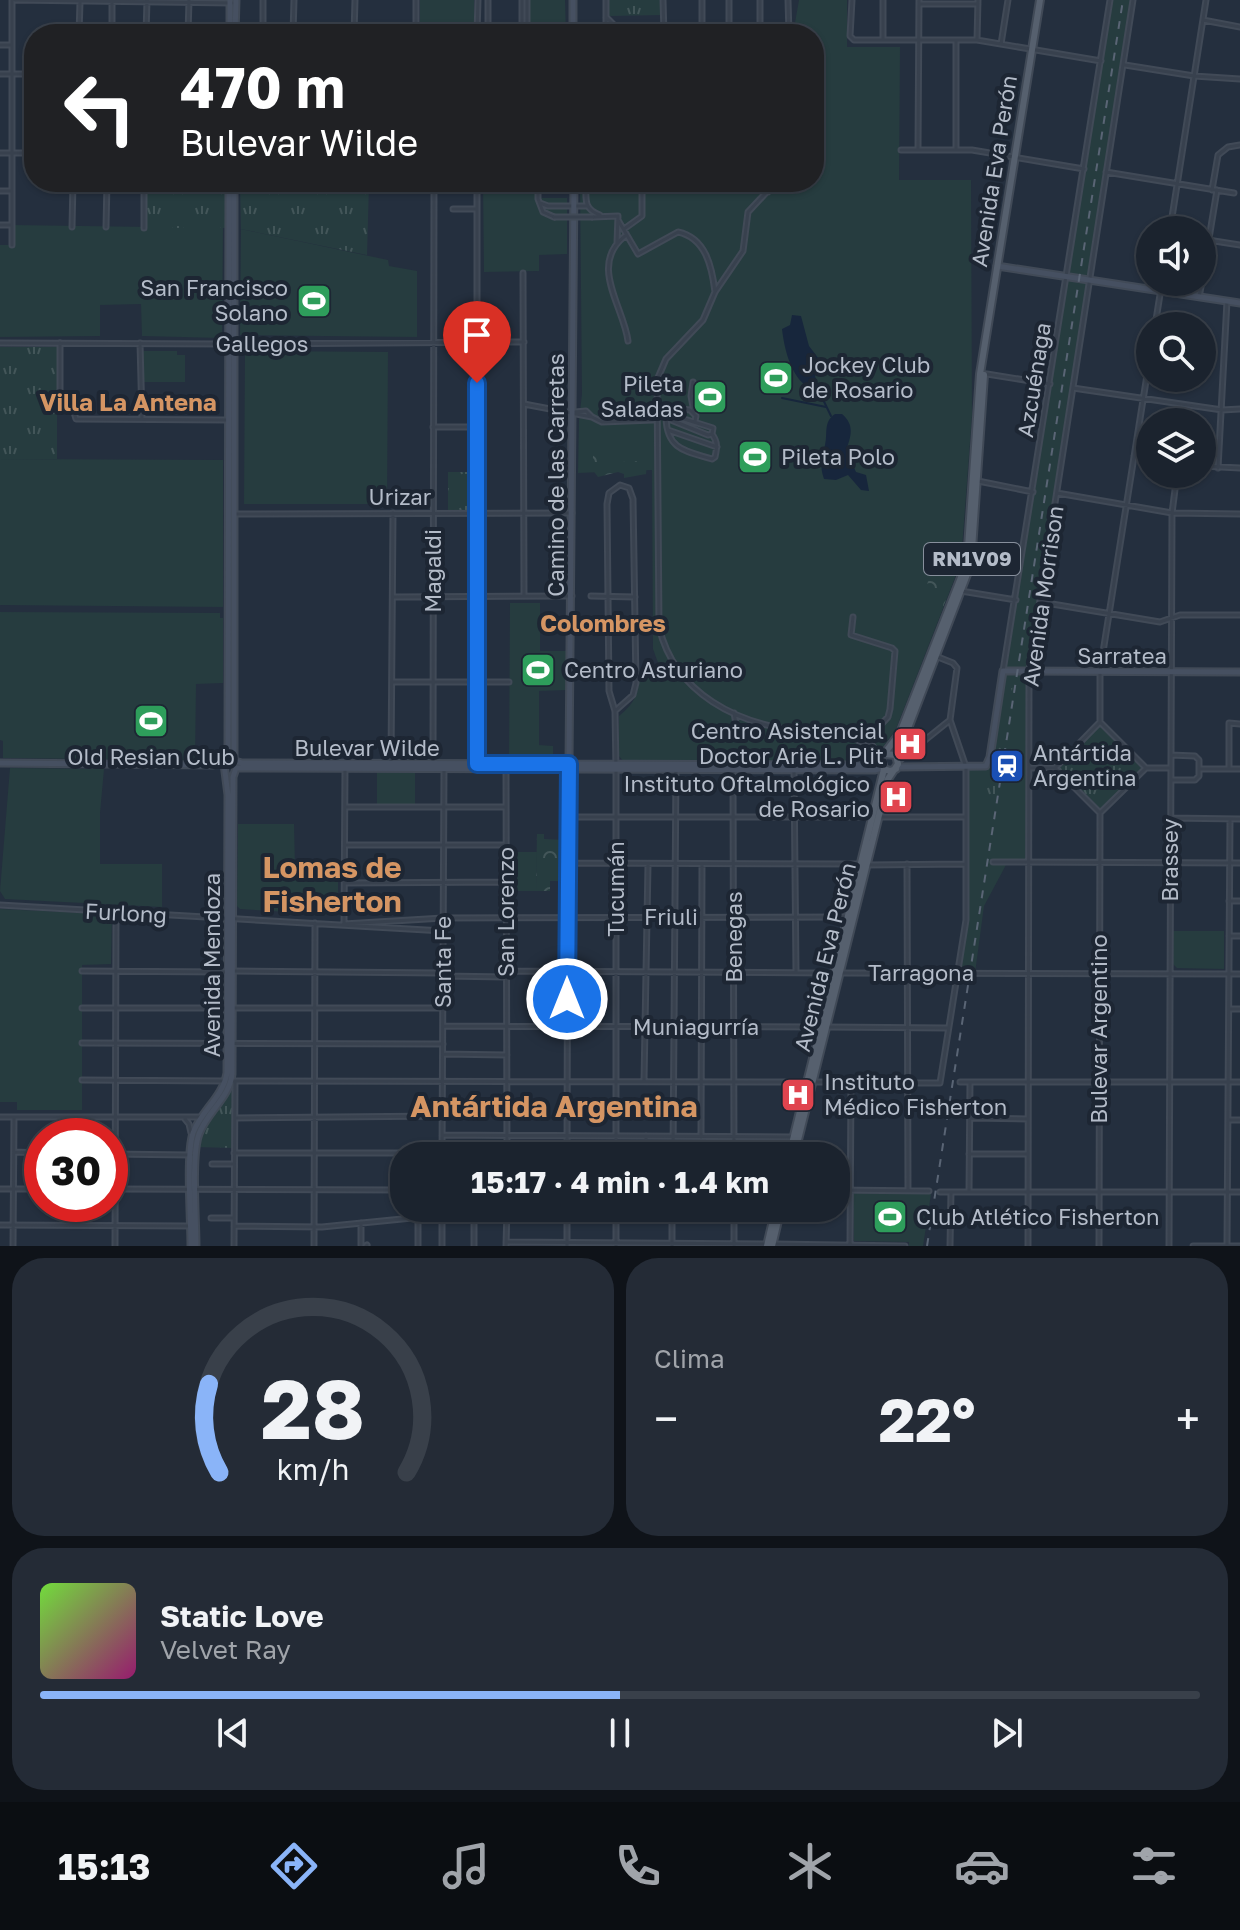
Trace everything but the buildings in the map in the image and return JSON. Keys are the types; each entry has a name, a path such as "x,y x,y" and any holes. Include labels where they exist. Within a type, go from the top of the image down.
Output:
{"main road":[{"path":"573,0 573,24"},
{"name":"Avenida Eva Perón","path":"882,756 900,733 973,554 985,347 1040,0"},
{"path":"233,1 233,24"},
{"path":"232,192 232,344"},
{"path":"232,344 237,248 233,192"},
{"name":"Camino de las Carretas","path":"569,766 574,192"},
{"path":"997,266 1136,287"},
{"path":"1192,296 1240,303"},
{"name":"Avenida Mendoza","path":"194,1246 191,1141 231,1081 232,344"},
{"name":"Avenida Eva Perón","path":"795,1142 876,817 934,655"},
{"name":"Sarratea","path":"1003,671 1240,672"},
{"name":"Azcuénaga","path":"966,767 987,764 1003,671"},
{"path":"882,756 891,753 897,763 911,766 966,767"},
{"name":"Bulevar Wilde","path":"794,768 867,765 882,756"},
{"name":"RN1V09","path":"882,756 883,769"},
{"name":"Bulevar Wilde","path":"0,763 391,766"},
{"path":"883,769 890,771 897,763"},
{"name":"Bulevar Wilde","path":"230,765 883,769"},
{"name":"Bulevar Wilde","path":"433,766 477,766"},
{"name":"Avenida Eva Perón","path":"876,817 883,769"},
{"name":"Avenida Mendoza","path":"194,1246 191,1226 197,1142 205,1117"},
{"path":"769,1245 775,1222"}],"street":[{"path":"12,245 11,45 14,0 233,1"},
{"path":"79,24 80,0"},
{"path":"263,0 263,24"},
{"path":"293,24 294,0"},
{"path":"354,24 355,0"},
{"path":"416,0 416,24"},
{"path":"477,24 478,0"},
{"path":"488,0 488,24"},
{"path":"524,24 525,0"},
{"path":"606,0 606,24"},
{"path":"663,0 664,24"},
{"path":"702,0 702,24"},
{"path":"729,0 729,24"},
{"path":"760,0 760,24"},
{"path":"788,0 789,24"},
{"path":"852,0 851,39 977,40 1101,61"},
{"path":"883,0 883,40"},
{"path":"1001,44 1008,0"},
{"name":"Azcuénaga","path":"1003,671 1110,0"},
{"name":"Avenida Morrison","path":"1028,1246 1029,671 1133,0"},
{"path":"1172,216 1206,0"},
{"path":"112,1 112,24"},
{"path":"146,24 147,1"},
{"path":"188,24 189,1"},
{"path":"918,150 919,2 978,2 977,40"},
{"path":"606,16 614,24"},
{"path":"1203,20 1240,27"},
{"path":"956,40 956,150"},
{"path":"0,45 11,45"},
{"path":"1123,65 1194,76 1240,79"},
{"path":"0,74 24,74"},
{"path":"1211,216 1218,155 1228,147 1238,147"},
{"path":"901,150 972,150 1084,169"},
{"path":"0,153 24,153"},
{"path":"1106,172 1234,193"},
{"path":"0,191 12,191"},
{"path":"72,227 73,192"},
{"path":"106,227 107,192"},
{"path":"144,192 144,228"},
{"name":"Magaldi","path":"433,766 434,192"},
{"path":"477,192 477,766"},
{"path":"539,192 543,212 554,217 618,216 625,236 638,254 671,235 683,232 701,246 713,274 715,292"},
{"path":"586,192 586,206 595,216"},
{"path":"622,230 642,216 642,192"},
{"path":"768,192 748,212 743,251 722,279 703,320 673,350 657,380 659,627 663,643 682,678 711,701 761,723 806,732 829,730 847,733 882,756"},
{"path":"540,203 548,206 586,206"},
{"path":"453,209 476,209"},
{"path":"618,220 617,243 611,257 609,279 628,341"},
{"path":"0,225 11,225"},
{"path":"617,243 625,236"},
{"path":"1216,241 1240,245"},
{"path":"523,273 524,596"},
{"path":"713,274 722,279"},
{"path":"1227,301 1218,468 1240,468"},
{"name":"Gallegos","path":"0,343 374,345 392,342 524,342"},
{"path":"60,343 60,392 73,409 76,419 231,420"},
{"path":"140,343 142,419"},
{"path":"982,374 1050,384"},
{"path":"693,382 691,396 695,421"},
{"path":"1073,388 1222,410 1240,409"},
{"path":"1055,768 1100,722 1100,671 1144,392"},
{"path":"524,404 572,413 586,411 602,422 655,420"},
{"path":"656,408 666,418 671,441 677,447 712,459 715,457 717,440 712,434 713,428 662,412"},
{"path":"678,415 682,409 694,412"},
{"path":"666,418 712,434"},
{"path":"433,427 477,427"},
{"path":"667,430 717,447"},
{"path":"976,481 1033,492"},
{"name":"Tucumán","path":"616,1142 616,767 615,711 609,691 607,497 611,490 620,485 633,494 635,597"},
{"name":"Brassey","path":"1169,1246 1171,618 1175,488"},
{"path":"1057,493 1172,513 1240,514"},
{"path":"391,766 393,513"},
{"name":"Urizar","path":"231,514 572,513"},
{"path":"960,590 1016,600"},
{"path":"393,597 572,596"},
{"path":"591,596 635,597 636,683 633,695 615,711"},
{"path":"1040,602 1160,622 1180,615 1240,615"},
{"path":"853,617 851,635 895,651 888,717 878,728 870,746"},
{"path":"82,1080 940,1083 966,920 966,767 950,720 957,668 934,655"},
{"path":"392,682 509,682"},
{"path":"734,713 737,729 742,732 751,733 761,723"},
{"path":"897,763 950,720"},
{"path":"1100,722 1146,768"},
{"path":"1229,769 1229,723 1240,724"},
{"path":"856,737 863,729 878,728"},
{"path":"1171,755 1195,756 1199,760 1199,776 1195,780 1171,780"},
{"name":"San Lorenzo","path":"506,766 507,1142"},
{"path":"567,1142 569,766"},
{"path":"344,924 345,767"},
{"path":"673,1142 676,767"},
{"name":"Benegas","path":"734,767 734,1142"},
{"name":"Santa Fe","path":"442,1142 444,768"},
{"path":"794,768 796,972"},
{"path":"1029,768 1055,768 1100,813 1146,768 1171,768"},
{"path":"1199,769 1240,769"},
{"path":"345,807 506,807"},
{"name":"Bulevar Argentino","path":"1099,1246 1100,813"},
{"path":"567,817 966,817"},
{"path":"1170,818 1240,819"},
{"path":"1227,1246 1230,819"},
{"path":"345,845 506,845"},
{"path":"993,862 1240,863"},
{"path":"567,863 966,864"},
{"path":"644,1081 648,864"},
{"path":"907,864 908,1191"},
{"path":"701,1137 702,865"},
{"path":"345,883 506,882"},
{"path":"1229,901 1240,901"},
{"name":"Furlong","path":"0,905 443,931"},
{"path":"116,912 116,1117"},
{"name":"Friuli","path":"344,924 443,918 851,916"},
{"path":"314,1246 315,923"},
{"path":"1229,936 1240,936"},
{"path":"82,971 315,971 507,977"},
{"name":"Tarragona","path":"507,971 1240,974"},
{"path":"82,1008 443,1008"},
{"path":"1229,1009 1240,1009"},
{"name":"Muniagurría","path":"443,1026 949,1028"},
{"path":"82,1043 443,1044"},
{"path":"443,1054 507,1055"},
{"path":"231,1081 235,1118 234,1246"},
{"path":"851,1082 850,1190 929,1191"},
{"path":"960,1082 1240,1082"},
{"path":"969,1192 970,1082"},
{"path":"235,1118 442,1116"},
{"path":"0,1117 205,1117"},
{"path":"13,1246 14,1117"},
{"path":"181,1117 189,1124 191,1141"},
{"path":"970,1118 1028,1119"},
{"path":"1228,1120 1240,1120"},
{"path":"442,1135 796,1137"},
{"path":"646,1136 646,1142"},
{"path":"14,1152 24,1152"},
{"path":"234,1153 390,1154"},
{"path":"128,1154 191,1155"},
{"path":"969,1154 1028,1154"},
{"path":"212,1164 234,1164"},
{"path":"0,1189 24,1189"},
{"path":"128,1189 390,1190"},
{"path":"940,1192 1240,1192"},
{"path":"950,1246 951,1192"},
{"path":"211,1218 234,1218"},
{"path":"234,1226 314,1227 390,1220"},
{"path":"115,1222 115,1246"},
{"path":"418,1222 418,1246"},
{"path":"442,1222 442,1246"},
{"path":"474,1222 474,1246"},
{"path":"507,1222 506,1244 905,1246"},
{"path":"567,1222 567,1244"},
{"path":"616,1222 616,1245"},
{"path":"672,1222 672,1245"},
{"path":"734,1222 734,1245"},
{"path":"850,1222 850,1246"},
{"path":"361,1223 361,1245"},
{"path":"0,1225 191,1226"},
{"path":"1193,1246 1240,1246"}],"green space":[{"path":"420,0 474,0 474,24 420,24"},
{"path":"525,0 565,0 566,24 524,24"},
{"path":"608,0 661,0 661,15 608,16"},
{"name":"Jockey Club de Rosario","path":"799,0 847,0 847,47 900,47 899,180 971,180 972,415 961,562 896,729 867,763 623,761 619,756 619,716 635,697 639,672 661,671 653,649 652,470 578,473 582,394 580,192 824,192 824,24 795,24"},
{"path":"1110,0 1133,0 1029,671 1029,863 1007,863 984,906 975,973 957,973 966,920 966,767 987,764 1011,631"},
{"path":"147,192 226,192 226,228 147,228"},
{"path":"240,192 369,192 367,255 241,229"},
{"path":"483,192 541,192 541,198 567,198 567,254 539,255 539,271 484,272"},
{"path":"11,225 223,228 222,338 142,336 141,304 100,305 100,336 0,337 0,245 11,245"},
{"name":"San Francisco Solano","path":"241,229 388,260 389,266 417,271 417,337 240,335"},
{"path":"0,347 57,347 57,459 0,459"},
{"path":"143,351 177,351 177,355 185,355 185,382 143,382"},
{"path":"245,351 388,352 387,504 244,504"},
{"path":"594,444 600,463 644,461 647,462 646,474 624,478 624,474 618,472 598,477 592,469"},
{"path":"0,459 223,460 223,607 0,605"},
{"path":"448,472 476,472 474,510 448,510"},
{"path":"942,549 958,569 938,620 925,592 936,553"},
{"name":"Centro Asturiano","path":"510,603 540,603 540,651 567,651 567,690 539,691 539,745 553,746 553,760 509,760"},
{"name":"Old Resian Club","path":"0,612 220,613 220,618 223,618 223,683 196,684 195,760 3,758 3,741 0,740"},
{"path":"1009,677 1014,678 995,797 967,793 967,774 994,778 996,769 991,761 1004,683"},
{"path":"1100,722 1146,768 1100,813 1055,768"},
{"name":"Old Resian Club","path":"10,768 104,769 100,864 162,864 162,907 5,899 0,891"},
{"path":"377,770 415,770 415,804 377,804"},
{"path":"238,824 294,824 295,867 338,870 338,913 240,909 237,906"},
{"path":"537,834 544,834 544,839 564,840 563,881 550,881 550,891 536,891"},
{"path":"513,852 537,852 536,891 513,891"},
{"path":"0,909 107,914 112,918 111,964 82,965 82,1110 17,1110 17,1102 0,1102"},
{"path":"1173,931 1224,931 1224,969 1177,968 1173,964"},
{"path":"231,1081 235,1081 234,1148 196,1147 199,1133"},
{"name":"Club Atlético Fisherton","path":"853,1193 931,1194 923,1246 909,1246 909,1242 854,1241"}],"water":[{"path":"792,315 801,316 809,346 819,359 820,367 815,376 817,382 805,385 795,374 789,359 782,329 790,325"},
{"path":"835,414 842,414 849,422 850,436 846,450 856,472 866,475 869,491 861,490 848,475 836,480 824,479 822,462 827,428"}],"waterway":[{"path":"815,383 831,416"},
{"path":"782,398 826,407"}],"railway":[{"path":"927,1246 1123,0"}],"place":[{"name":"San Francisco Solano","path":"314,301"},
{"name":"Jockey Club de Rosario","path":"776,378"},
{"name":"Pileta Saladas","path":"710,397"},
{"name":"Pileta Polo","path":"755,457"},
{"name":"Centro Asturiano","path":"538,670"},
{"name":"Old Resian Club","path":"151,721"},
{"name":"Centro Asistencial Doctor Arie L. Plit","path":"910,744"},
{"name":"Antártida Argentina","path":"1007,766"},
{"name":"Instituto Oftalmológico de Rosario","path":"896,797"},
{"name":"Instituto Médico Fisherton","path":"798,1095"},
{"name":"Club Atlético Fisherton","path":"890,1217"}],"district":[{"name":"Villa La Antena","path":"128,403"},
{"name":"Colombres","path":"603,624"},
{"name":"Lomas de Fisherton","path":"332,885"},
{"name":"Antártida Argentina","path":"554,1107"}],"route":[{"path":"477,383 477,764 569,764 567,999"}]}
